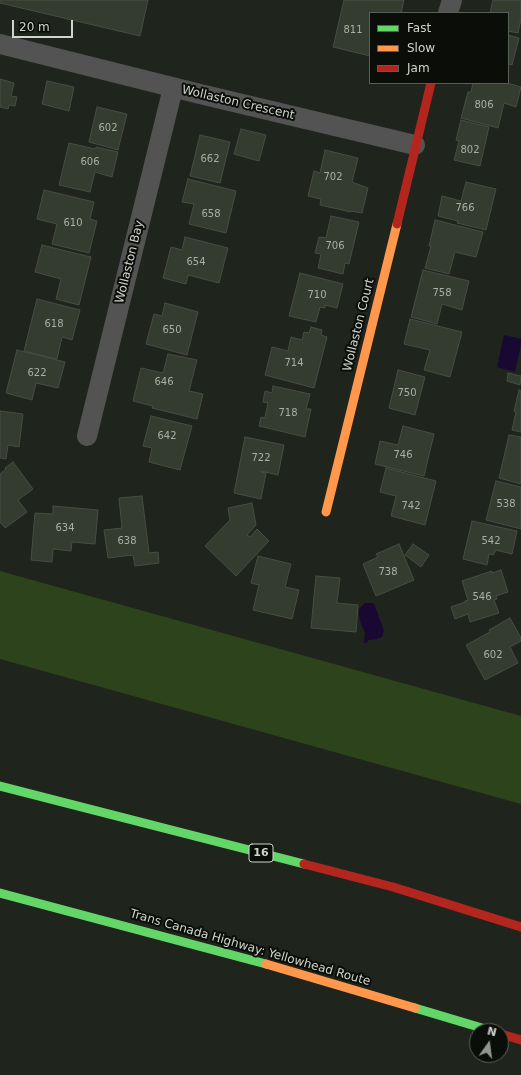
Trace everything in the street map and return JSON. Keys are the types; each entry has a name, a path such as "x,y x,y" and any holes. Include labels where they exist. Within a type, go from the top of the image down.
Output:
{"main road":[{"path":"415,145 431,84"},
{"name":"Wollaston Court","path":"326,512 415,145"},
{"name":"16","path":"0,786 393,887 521,927"},
{"name":"Trans Canada Highway: Yellowhead Route","path":"0,893 245,958 469,1024"},
{"path":"509,1036 521,1040"}],"street":[{"path":"448,12 452,0"},
{"name":"Wollaston Crescent","path":"0,44 173,88 415,145"},
{"name":"Wollaston Bay","path":"87,436 173,88"}],"green space":[{"path":"0,571 521,716 521,804 0,659"}],"shaded area":[{"path":"504,335 521,339 515,372 497,367"},
{"path":"365,603 373,603 384,631 382,637 369,640 364,643 365,633 361,624 359,609"}],"building":[{"path":"0,0 148,0 140,36 0,3"},
{"path":"344,0 404,0 401,12 369,12 369,56 333,47"},
{"path":"493,0 521,0 521,19 518,33 509,31 509,12 490,12"},
{"path":"509,35 519,38 512,65 509,64"},
{"path":"0,79 14,83 11,96 17,97 15,106 9,105 8,109 0,107"},
{"path":"47,81 74,87 69,111 42,104"},
{"path":"473,84 509,84 521,87 516,107 504,103 498,128 461,118 468,92 471,92"},
{"path":"97,107 127,114 118,150 89,142"},
{"path":"461,120 489,127 480,166 454,160 459,141 456,140"},
{"path":"241,129 266,135 259,161 234,154"},
{"path":"200,135 230,142 220,183 190,176"},
{"path":"69,143 95,149 96,147 118,152 112,177 95,172 90,192 59,185"},
{"path":"325,150 358,158 352,182 368,188 362,213 320,205 321,199 308,196 314,171 320,173"},
{"path":"188,179 236,191 226,233 189,224 194,204 182,202"},
{"path":"466,182 496,189 486,230 457,223 458,221 438,216 442,196 461,201"},
{"path":"44,190 94,202 90,219 97,221 89,253 52,244 57,224 37,219"},
{"path":"331,216 359,222 349,264 345,263 343,274 318,268 321,254 315,253 319,237 326,238"},
{"path":"435,220 483,232 476,257 455,252 449,274 425,268 431,246 429,246"},
{"path":"185,237 228,248 219,283 188,275 186,284 163,278 171,247 182,250"},
{"path":"42,245 91,257 79,305 56,299 61,279 35,272"},
{"path":"423,270 469,281 462,310 442,304 437,324 411,317"},
{"path":"300,273 343,284 337,308 325,305 325,308 320,307 316,322 289,316"},
{"path":"37,299 80,310 72,340 62,337 57,359 24,351"},
{"path":"165,303 198,312 187,355 146,344 154,314 162,316"},
{"path":"410,319 462,332 450,377 424,370 430,350 404,344"},
{"path":"311,327 322,330 321,335 327,337 314,388 265,375 272,347 288,351 291,337 302,340 304,332 309,333"},
{"path":"17,350 65,362 58,388 36,383 32,400 6,393"},
{"path":"168,354 197,360 189,391 203,394 197,419 152,408 153,406 133,401 141,368 163,373"},
{"path":"398,370 425,377 415,415 389,408"},
{"path":"508,373 521,376 520,385 507,381"},
{"path":"273,386 310,394 306,409 311,409 305,437 259,426 261,417 265,418 268,403 263,402 265,391 272,393"},
{"path":"519,390 521,391 521,432 512,430 516,412 514,411"},
{"path":"0,411 23,414 19,447 8,445 6,459 0,458"},
{"path":"151,416 192,426 180,470 149,462 152,448 143,446"},
{"path":"403,426 434,434 424,476 375,464 380,441 398,445"},
{"path":"509,435 521,437 521,484 499,478"},
{"path":"245,437 284,445 278,475 261,471 266,473 261,499 234,493"},
{"path":"13,462 33,489 18,500 27,512 5,528 0,522 0,474"},
{"path":"386,468 436,481 425,525 391,516 396,496 380,492"},
{"path":"496,481 521,487 521,529 486,520"},
{"path":"142,496 149,553 158,552 159,563 135,566 133,555 108,558 104,530 122,528 119,498"},
{"path":"252,503 256,525 247,535 250,537 257,529 269,541 236,576 205,546 230,520 228,508"},
{"path":"53,506 98,510 95,544 72,542 71,551 53,549 52,562 31,560 35,513 53,514"},
{"path":"472,521 517,531 512,554 496,550 493,555 489,554 487,565 463,559"},
{"path":"399,544 414,580 376,596 363,564 378,557 376,554"},
{"path":"413,544 429,555 421,567 405,555"},
{"path":"258,556 291,564 285,587 299,590 292,619 253,610 259,585 251,583"},
{"path":"501,570 508,592 496,596 497,599 494,600 499,613 470,622 468,614 455,619 451,607 468,600 462,581 492,571 492,573"},
{"path":"316,576 340,578 337,603 358,605 356,632 311,628"},
{"path":"510,618 521,638 521,641 510,647 518,663 485,680 466,645 490,632 489,630"}],"traffic: fast":[{"path":"0,786 304,864"},
{"path":"0,893 266,964"},
{"path":"415,1008 469,1024"}],"traffic: slow":[{"path":"326,512 397,224"},
{"path":"266,964 415,1008"}],"traffic: jam":[{"path":"397,224 431,84"},
{"path":"304,864 393,887 521,927"},
{"path":"509,1036 521,1040"}]}
